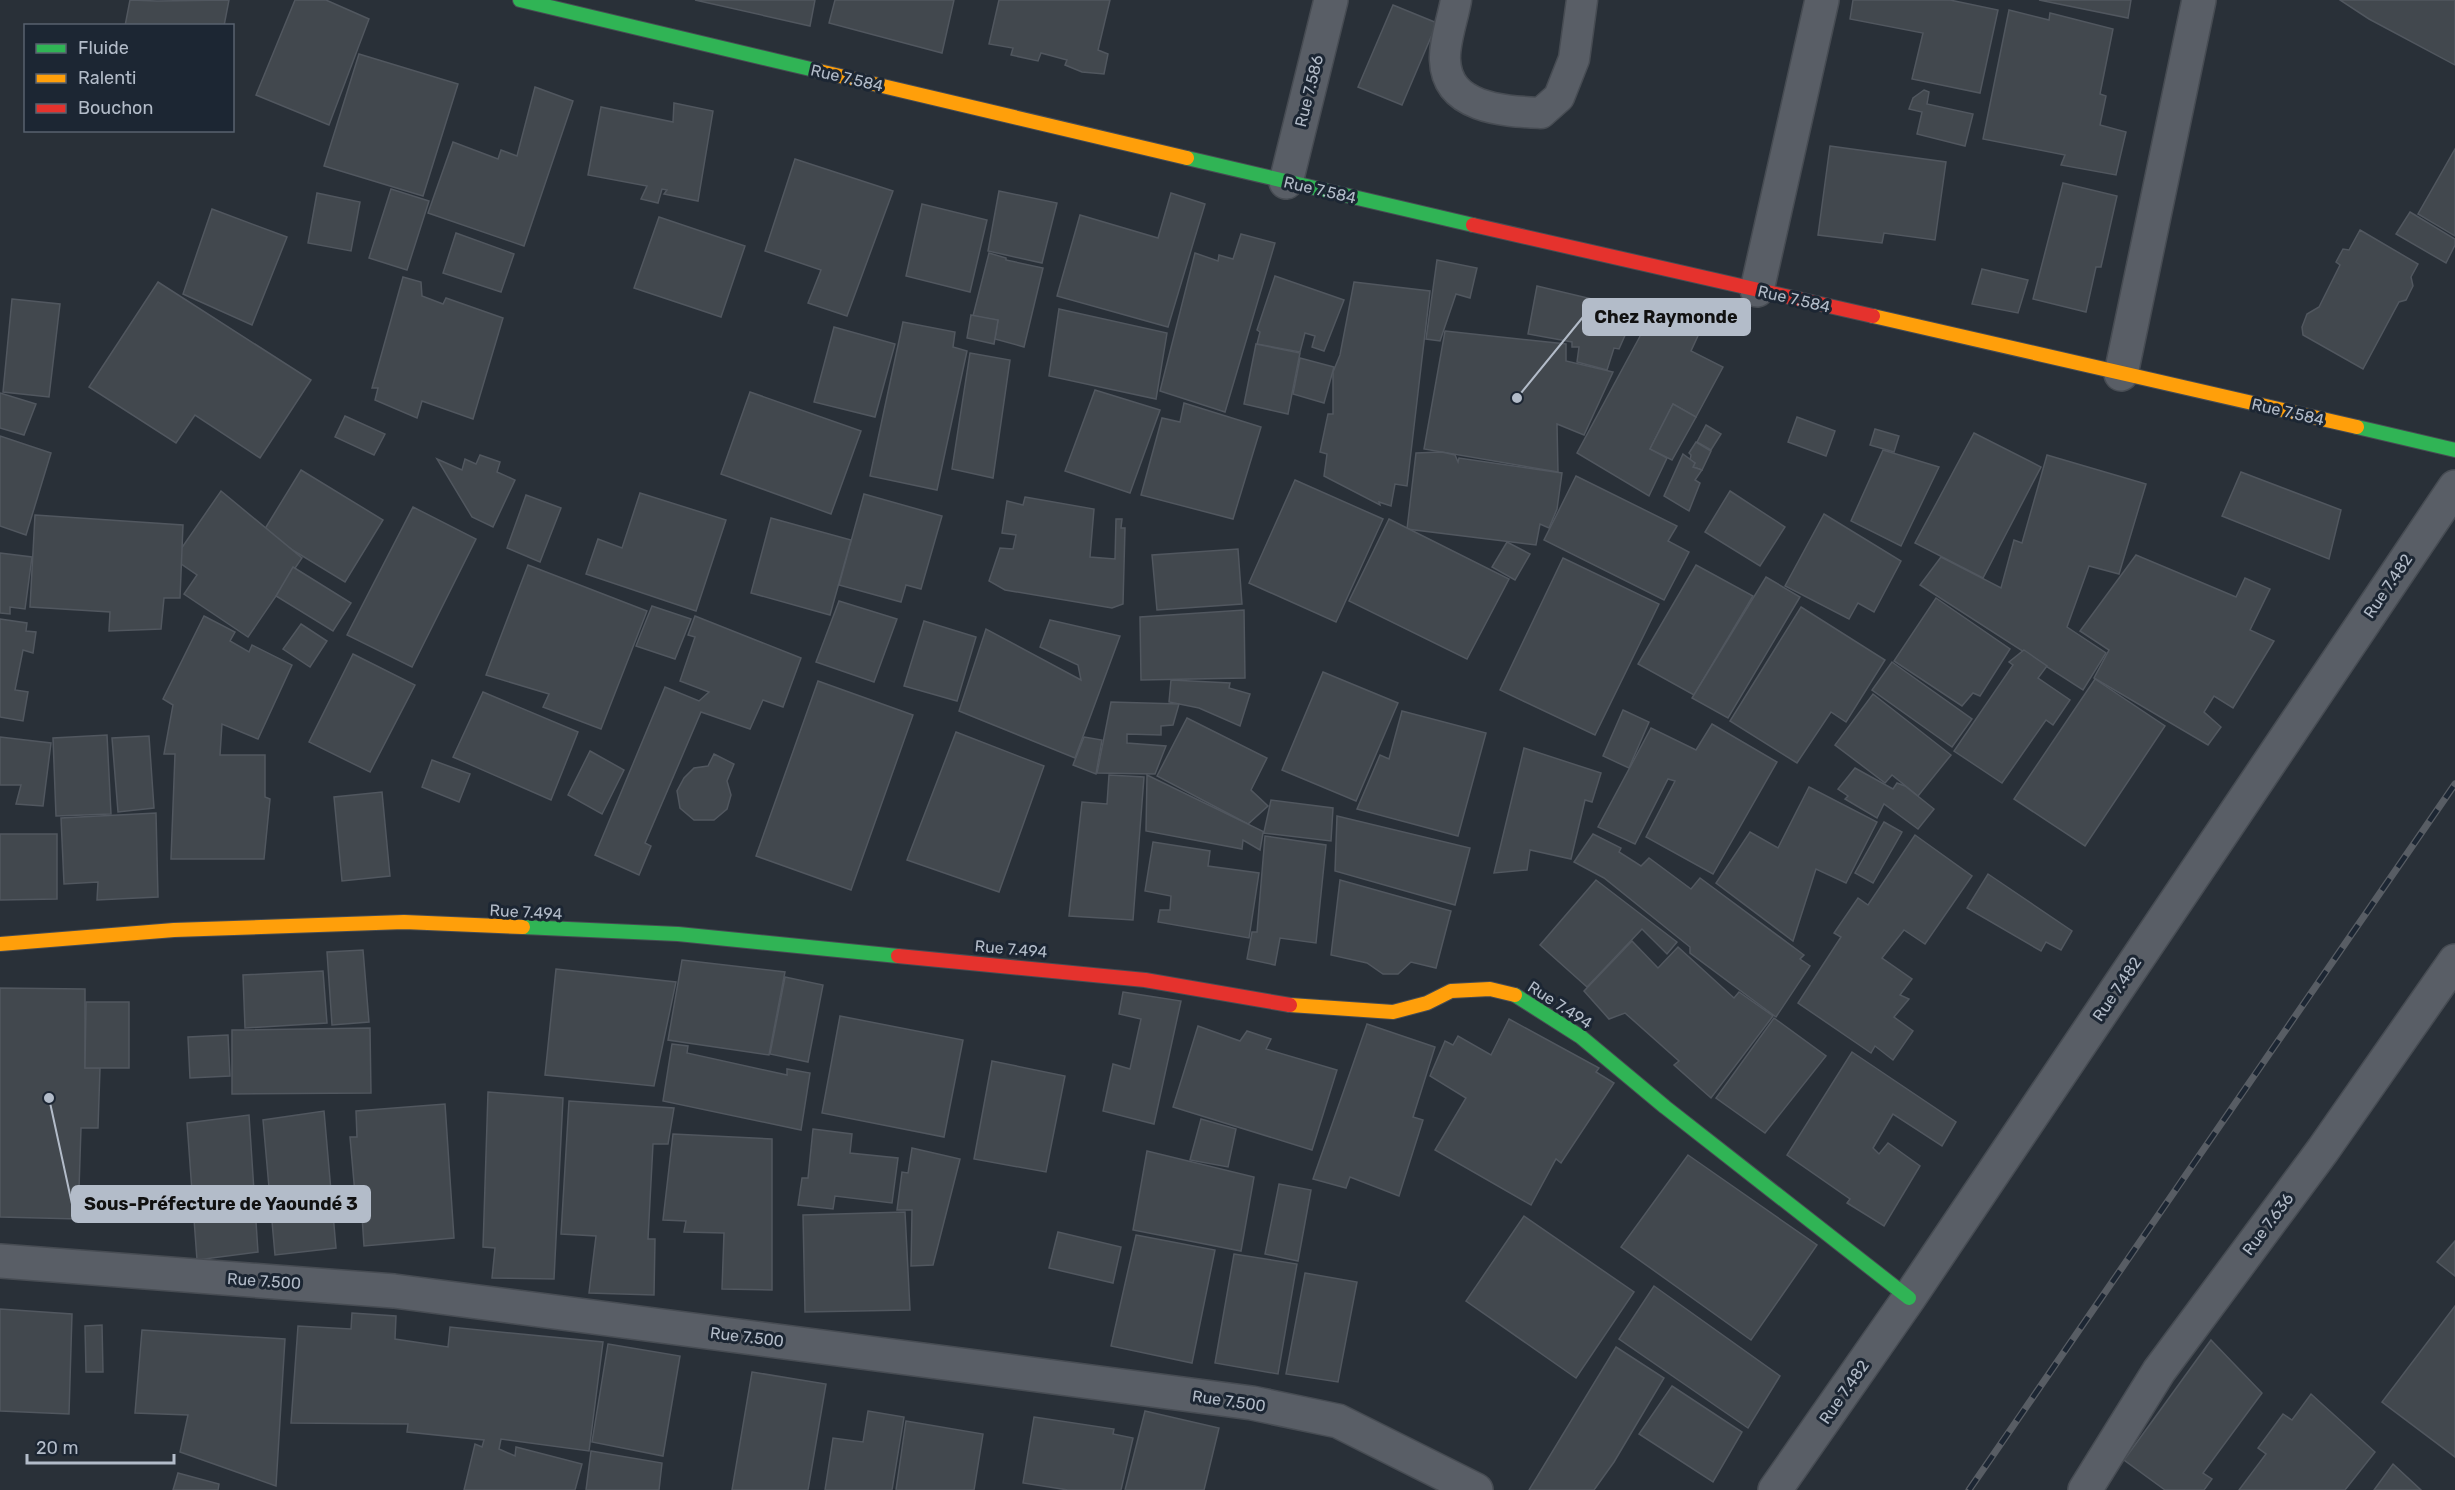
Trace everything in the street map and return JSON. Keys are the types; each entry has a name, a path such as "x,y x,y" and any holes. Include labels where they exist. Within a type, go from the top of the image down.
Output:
{"street":[{"name":"Rue 7.584","path":"520,0 1286,182 2455,450"},
{"name":"Rue 7.586","path":"1286,182 1331,0"},
{"path":"1757,290 1822,0"},
{"path":"2121,374 2199,0"},
{"name":"Rue 7.482","path":"1775,1490 1909,1298 2455,487"},
{"name":"Rue 7.494","path":"0,944 174,930 404,922 678,934 1145,980 1298,1006 1350,1010 1393,1012 1427,1003 1450,991 1490,989 1511,993 1581,1037 1665,1107 1909,1298"},
{"name":"Rue 7.636","path":"2085,1490 2159,1371 2323,1150 2455,961"},
{"name":"Rue 7.500","path":"0,1261 394,1291 1252,1403 1338,1420 1476,1490"}],"lane":[{"path":"1456,0 1445,60 1452,84 1472,102 1500,111 1541,113 1560,98 1574,59 1582,0"}],"building":[{"path":"130,0 229,0 224,24 125,24"},
{"path":"295,0 326,0 369,19 329,125 256,95"},
{"path":"695,0 815,0 810,26"},
{"path":"835,0 954,0 942,53 829,23"},
{"path":"999,0 1110,0 1098,50 1108,54 1104,74 1082,72 1065,65 1067,60 1041,53 1038,61 1011,55 1013,48 989,44"},
{"path":"1853,0 1950,0 1998,10 1980,93 1912,79 1923,33 1850,19"},
{"path":"2039,0 2131,0 2128,18"},
{"path":"2340,0 2455,0 2455,65 2369,19"},
{"path":"1393,5 1437,23 1402,105 1358,87"},
{"path":"2009,10 2049,20 2050,13 2113,29 2100,94 2106,96 2100,125 2126,132 2116,175 2061,165 2065,155 1983,139"},
{"path":"359,54 458,84 423,196 324,166"},
{"path":"535,87 573,101 524,246 428,213 453,142 498,159 501,150 517,156"},
{"path":"1924,90 1929,92 1927,104 1973,114 1965,146 1917,134 1922,112 1909,109 1913,98"},
{"path":"674,103 713,111 698,201 664,194 667,190 662,189 658,203 641,199 647,186 588,175 601,107 673,122"},
{"path":"1830,146 1946,162 1935,240 1884,233 1882,243 1818,235"},
{"path":"2455,149 2455,236 2418,214"},
{"path":"795,159 893,191 847,316 808,303 821,270 765,251"},
{"path":"2063,183 2117,196 2101,267 2096,267 2086,312 2033,299"},
{"path":"391,189 429,201 407,270 369,258"},
{"path":"999,191 1057,203 1042,263 988,251"},
{"path":"317,193 360,202 351,251 308,243"},
{"path":"1171,193 1205,204 1168,327 1057,296 1080,215 1158,238"},
{"path":"922,204 987,220 970,292 906,276"},
{"path":"212,209 287,237 252,325 183,294"},
{"path":"2410,212 2455,239 2455,245 2446,263 2396,234"},
{"path":"659,217 745,246 721,317 634,288"},
{"path":"2360,230 2418,264 2411,277 2413,286 2406,300 2399,302 2363,369 2303,335 2302,327 2307,314 2319,307 2340,265 2336,262 2343,249 2349,250"},
{"path":"456,233 514,254 501,292 443,273"},
{"path":"1241,234 1275,243 1225,412 1160,391 1195,253 1218,261 1219,255 1233,259"},
{"path":"989,253 1006,258 1006,260 1043,268 1024,347 995,339 998,320 973,316"},
{"path":"1437,260 1477,268 1470,298 1456,294 1440,341 1426,339"},
{"path":"1982,269 2028,280 2018,313 1972,304"},
{"path":"1275,276 1344,300 1324,351 1312,347 1315,336 1305,333 1300,352 1257,344 1260,332 1257,330"},
{"path":"403,277 421,282 422,296 443,304 446,298 503,318 473,419 422,401 417,418 375,400 378,388 372,388"},
{"path":"158,282 311,380 260,458 195,415 176,443 89,387"},
{"path":"1354,282 1430,291 1407,486 1395,484 1391,506 1379,502 1380,505 1324,476 1327,454 1320,452 1328,414 1333,414 1333,372 1340,355"},
{"path":"1537,286 1630,308 1630,324 1619,349 1614,348 1607,370 1577,362 1579,347 1572,347 1572,342 1528,334"},
{"path":"12,299 60,304 49,397 3,392"},
{"path":"1059,309 1167,333 1156,399 1049,376"},
{"path":"1652,314 1703,325 1691,351 1723,367 1696,417 1673,404 1650,449 1667,458 1649,496 1577,453"},
{"path":"971,315 998,320 994,344 967,338"},
{"path":"903,322 955,332 953,347 967,351 937,490 870,476"},
{"path":"834,327 895,344 875,417 814,402"},
{"path":"1445,331 1566,344 1566,361 1613,372 1584,435 1557,424 1558,472 1424,449"},
{"path":"1256,344 1300,353 1288,414 1244,404"},
{"path":"970,353 1010,360 993,478 952,469"},
{"path":"1300,358 1334,367 1324,403 1293,394"},
{"path":"1095,390 1160,410 1130,493 1065,471"},
{"path":"750,392 861,431 831,514 721,474"},
{"path":"0,393 36,404 24,435 0,428"},
{"path":"1184,403 1261,427 1233,519 1141,495 1162,418 1180,422"},
{"path":"1673,404 1696,417 1672,460 1650,449"},
{"path":"345,416 385,434 374,455 335,437"},
{"path":"1797,417 1835,431 1826,456 1788,442"},
{"path":"1706,425 1721,434 1711,450 1697,442"},
{"path":"1875,429 1899,436 1894,452 1870,445"},
{"path":"1974,433 2041,467 1983,578 1915,543"},
{"path":"0,436 51,453 26,535 0,526"},
{"path":"1696,442 1711,451 1702,470 1693,467 1695,463 1690,460 1689,453"},
{"path":"1883,450 1939,467 1901,546 1851,521"},
{"path":"1442,452 1455,455 1458,462 1459,458 1562,473 1557,509 1549,528 1540,524 1536,545 1407,529 1416,453"},
{"path":"1683,454 1695,463 1693,467 1702,470 1695,480 1700,483 1689,511 1664,496"},
{"path":"480,455 500,462 497,472 515,480 493,527 472,517 437,459 462,470 465,459 476,464"},
{"path":"2047,455 2146,484 2119,574 2089,566 2067,627 2106,653 2083,690 1920,585 1941,557 2001,588 2014,540 2022,543"},
{"path":"301,470 383,520 345,582 263,532"},
{"path":"2241,472 2341,510 2329,559 2222,516"},
{"path":"1576,476 1677,526 1668,541 1689,552 1664,600 1544,540"},
{"path":"1295,480 1383,519 1336,622 1249,583"},
{"path":"221,491 302,558 248,637 184,594 197,575 174,559"},
{"path":"1730,491 1785,527 1760,566 1705,532"},
{"path":"640,493 726,520 696,611 586,574 598,539 622,548"},
{"path":"864,494 942,516 921,589 906,585 901,602 839,585"},
{"path":"526,495 561,508 540,562 507,548"},
{"path":"1025,497 1094,509 1090,557 1115,559 1116,519 1122,519 1121,528 1125,528 1123,604 1112,608 1005,590 989,581 1000,548 1013,549 1016,535 1002,533 1007,501 1023,505"},
{"path":"413,507 476,539 412,667 347,635"},
{"path":"1824,514 1901,561 1874,612 1858,603 1849,619 1785,586"},
{"path":"35,515 183,525 180,598 164,598 161,629 109,631 110,612 30,607"},
{"path":"771,518 851,540 830,615 751,593"},
{"path":"1389,519 1509,579 1467,659 1349,601"},
{"path":"1507,542 1530,554 1515,580 1492,567"},
{"path":"1238,549 1242,604 1157,610 1152,555"},
{"path":"0,553 32,557 25,609 10,607 10,614 0,613"},
{"path":"2136,555 2236,597 2245,578 2270,589 2250,630 2274,641 2233,708 2214,696 2204,712 2221,727 2208,745 2094,678 2109,650 2080,631"},
{"path":"1563,558 1659,604 1595,735 1500,690"},
{"path":"528,565 647,611 601,729 543,707 549,694 486,675"},
{"path":"1696,565 1753,596 1694,695 1638,664"},
{"path":"293,567 351,603 333,631 276,596"},
{"path":"1766,577 1800,597 1728,718 1692,698"},
{"path":"1936,598 2010,649 1980,696 1973,693 1962,706 1894,661"},
{"path":"839,601 897,619 874,682 816,662"},
{"path":"652,606 691,619 675,659 636,646"},
{"path":"1801,607 1885,660 1846,722 1831,712 1797,763 1730,721"},
{"path":"1244,610 1245,678 1141,680 1140,617"},
{"path":"204,616 235,632 230,641 249,652 252,645 292,665 258,739 222,724 220,755 265,755 265,797 270,799 264,859 171,859 175,754 164,754 173,705 163,699"},
{"path":"695,616 801,658 783,707 763,700 750,729 701,712 645,843 651,846 639,875 595,855 665,687 699,701 709,692 680,681 695,637 688,635"},
{"path":"0,619 27,623 26,631 36,632 33,653 23,650 15,690 28,692 23,721 0,717"},
{"path":"1050,620 1120,636 1075,758 959,711 986,629 1081,680 1078,665 1040,647"},
{"path":"924,621 976,637 957,701 904,686"},
{"path":"301,624 327,641 310,667 283,649"},
{"path":"2024,650 2047,666 2038,678 2070,700 2053,725 2046,720 2002,783 1954,751 2013,665 2009,662"},
{"path":"353,654 415,685 370,772 309,742"},
{"path":"1892,662 1972,719 1952,747 1872,690"},
{"path":"1323,672 1398,703 1356,801 1282,770"},
{"path":"2095,679 2165,726 2085,846 2014,799"},
{"path":"1171,680 1230,683 1229,688 1250,694 1240,726 1199,708 1169,702"},
{"path":"818,681 913,715 851,890 756,856"},
{"path":"483,692 578,732 551,800 453,757"},
{"path":"1873,694 1951,755 1918,796 1892,775 1885,783 1835,745"},
{"path":"1111,702 1179,704 1173,725 1161,726 1161,735 1127,734 1127,743 1166,746 1155,774 1097,773"},
{"path":"1623,710 1649,722 1629,768 1603,756"},
{"path":"1402,711 1486,733 1458,836 1357,809 1380,755 1389,759"},
{"path":"1187,718 1267,758 1251,790 1268,806 1248,824 1157,776"},
{"path":"1712,724 1777,762 1713,874 1646,837 1675,781 1668,779 1635,844 1598,827 1651,728 1696,750"},
{"path":"956,732 1044,766 999,892 907,860"},
{"path":"107,735 111,814 56,816 53,738"},
{"path":"149,736 154,808 118,812 112,738"},
{"path":"0,737 51,743 43,806 16,804 21,785 0,785"},
{"path":"1084,737 1102,740 1096,774 1073,765"},
{"path":"1524,748 1601,773 1592,802 1585,800 1571,859 1530,850 1527,870 1494,873"},
{"path":"590,751 624,770 602,814 568,795"},
{"path":"714,754 734,764 727,781 731,795 727,809 714,820 694,820 680,808 677,791 684,778 694,768 708,766"},
{"path":"432,760 470,774 459,802 422,787"},
{"path":"1855,768 1893,789 1897,783 1905,786 1934,809 1918,829 1884,804 1877,818 1845,799 1848,796 1838,789"},
{"path":"1109,775 1144,777 1133,920 1069,916 1082,802 1107,804"},
{"path":"1147,775 1264,832 1271,800 1333,808 1331,841 1263,833 1260,850 1243,840 1242,849 1146,831"},
{"path":"1809,787 1877,822 1846,883 1816,869 1793,941 1716,883 1750,832 1778,848"},
{"path":"382,792 390,876 342,881 334,797"},
{"path":"156,813 158,897 97,900 98,882 64,884 61,818"},
{"path":"1337,816 1470,848 1455,905 1335,871"},
{"path":"1884,822 1902,832 1873,883 1855,873"},
{"path":"0,834 57,834 57,899 0,900"},
{"path":"1593,834 1621,848 1619,852 1641,866 1649,858 1691,889 1700,878 1804,955 1800,959 1810,966 1776,1017 1690,953 1690,947 1604,878 1574,862"},
{"path":"1915,835 1972,876 1925,944 1904,930 1882,958 1912,979 1900,995 1909,999 1894,1017 1913,1031 1893,1060 1875,1046 1871,1053 1798,1003 1841,937 1834,933 1858,898 1868,905"},
{"path":"1265,836 1326,845 1316,943 1280,938 1275,965 1247,959 1252,932 1257,932"},
{"path":"1153,842 1210,851 1208,866 1259,873 1249,938 1158,922 1160,910 1170,910 1171,896 1145,891"},
{"path":"1988,874 2072,931 2061,950 2046,942 2041,951 1967,908"},
{"path":"1340,880 1451,911 1436,968 1411,962 1398,974 1383,974 1367,963 1331,955"},
{"path":"1596,880 1677,942 1667,954 1642,929 1587,987 1540,945"},
{"path":"1632,941 1658,968 1678,947 1734,998 1739,992 1773,1016 1711,1098 1674,1065 1679,1061 1625,1013 1609,1019 1584,991"},
{"path":"363,950 369,1022 332,1025 327,952"},
{"path":"682,960 785,972 769,1055 668,1040"},
{"path":"556,969 676,982 654,1086 545,1075"},
{"path":"323,971 327,1023 245,1028 243,975"},
{"path":"785,977 823,985 808,1062 770,1054"},
{"path":"0,988 85,989 85,1068 100,1068 98,1128 81,1128 78,1219 0,1217"},
{"path":"1123,992 1181,1001 1154,1124 1103,1111 1113,1064 1130,1069 1141,1019 1119,1014"},
{"path":"86,1002 129,1002 129,1068 85,1068"},
{"path":"840,1016 963,1040 944,1137 822,1113"},
{"path":"1774,1018 1826,1056 1765,1133 1716,1098"},
{"path":"1509,1019 1599,1068 1596,1072 1614,1083 1561,1163 1556,1159 1531,1205 1435,1150 1466,1098 1430,1076 1445,1041 1453,1045 1458,1036 1491,1055"},
{"path":"1367,1024 1435,1047 1413,1117 1423,1120 1399,1196 1350,1177 1346,1188 1313,1179"},
{"path":"1198,1026 1240,1041 1247,1031 1271,1039 1266,1049 1337,1070 1312,1150 1173,1107"},
{"path":"370,1028 371,1093 232,1094 232,1030"},
{"path":"228,1035 230,1076 190,1078 188,1037"},
{"path":"672,1044 688,1046 687,1053 787,1075 787,1069 810,1073 801,1130 663,1101"},
{"path":"1852,1052 1956,1122 1942,1146 1893,1114 1873,1148 1879,1154 1888,1143 1920,1166 1884,1226 1847,1203 1850,1199 1787,1155"},
{"path":"992,1061 1065,1076 1046,1172 974,1159"},
{"path":"488,1092 563,1098 554,1279 492,1278 495,1248 483,1247"},
{"path":"569,1101 674,1108 668,1144 653,1144 648,1239 655,1239 654,1295 589,1293 596,1236 561,1234"},
{"path":"445,1104 454,1238 364,1246 362,1216 357,1217 350,1137 357,1137 356,1111"},
{"path":"324,1111 336,1248 275,1255 263,1120"},
{"path":"249,1115 258,1252 197,1260 187,1123"},
{"path":"1201,1119 1236,1129 1228,1167 1190,1160"},
{"path":"813,1129 852,1134 850,1153 898,1158 892,1203 835,1196 833,1209 798,1205 802,1178 808,1178"},
{"path":"673,1134 772,1139 772,1290 722,1289 724,1233 684,1232 686,1221 663,1220"},
{"path":"912,1148 960,1159 933,1265 911,1266 912,1210 897,1210 902,1172 908,1173"},
{"path":"1147,1151 1254,1177 1241,1251 1133,1230"},
{"path":"1688,1155 1817,1245 1751,1340 1621,1247"},
{"path":"1279,1184 1311,1190 1298,1261 1265,1254"},
{"path":"905,1212 910,1310 805,1312 803,1215"},
{"path":"1524,1216 1634,1292 1576,1378 1466,1301"},
{"path":"1058,1232 1121,1247 1113,1283 1049,1268"},
{"path":"1136,1235 1215,1250 1192,1363 1111,1346"},
{"path":"2455,1241 2455,1276 2437,1262"},
{"path":"1234,1254 1297,1264 1278,1374 1215,1363"},
{"path":"1305,1273 1357,1282 1338,1382 1286,1374"},
{"path":"1654,1286 1780,1376 1748,1428 1619,1339"},
{"path":"2455,1306 2455,1457 2382,1402"},
{"path":"0,1309 72,1314 69,1414 0,1411"},
{"path":"352,1313 396,1316 395,1339 448,1347 450,1327 603,1342 589,1451 501,1439 499,1449 515,1456 516,1447 582,1464 575,1490 464,1490 475,1444 482,1447 484,1440 407,1432 408,1424 291,1423 298,1326 351,1329"},
{"path":"102,1325 103,1372 86,1372 85,1326"},
{"path":"142,1330 285,1339 276,1486 180,1452 188,1415 135,1413"},
{"path":"2211,1340 2262,1393 2203,1473 2212,1479 2204,1490 2165,1490 2124,1460"},
{"path":"608,1344 680,1356 663,1456 592,1442"},
{"path":"1616,1347 1664,1378 1614,1462 1594,1490 1529,1490"},
{"path":"752,1372 826,1384 808,1490 732,1490"},
{"path":"1672,1386 1742,1432 1713,1482 1639,1434"},
{"path":"2311,1394 2375,1452 2345,1490 2239,1490 2266,1454 2258,1448 2283,1414 2292,1420"},
{"path":"868,1411 904,1417 892,1490 825,1490 833,1438 863,1442"},
{"path":"1145,1411 1219,1428 1204,1490 1125,1490"},
{"path":"1034,1417 1114,1429 1113,1434 1133,1438 1121,1490 1068,1490 1023,1483"},
{"path":"906,1421 983,1434 974,1490 896,1490"},
{"path":"591,1451 662,1463 659,1490 586,1490"},
{"path":"2393,1464 2421,1490 2374,1490"},
{"path":"178,1473 219,1484 218,1490 173,1490"}],"railway":[{"path":"1969,1490 2455,784"}],"traffic: fast":[{"path":"520,0 819,71"},
{"path":"1187,158 1473,225"},
{"path":"2357,427 2455,450"},
{"path":"523,927 678,934 898,956"},
{"path":"1515,995 1581,1037 1665,1107 1909,1298"}],"traffic: slow":[{"path":"819,71 1187,158"},
{"path":"1873,316 2357,427"},
{"path":"0,944 174,930 404,922 523,927"},
{"path":"1290,1005 1393,1012 1427,1003 1451,991 1490,989 1515,995"}],"traffic: jam":[{"path":"1473,225 1873,316"},
{"path":"898,956 1145,980 1290,1005"}],"place":[{"name":"Chez Raymonde","path":"1517,398"},
{"name":"Sous-Préfecture de Yaoundé 3","path":"49,1098"}]}
